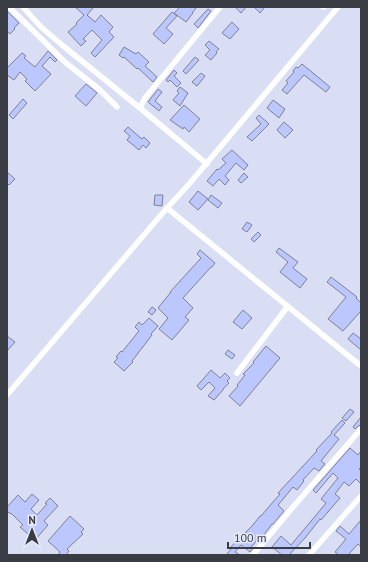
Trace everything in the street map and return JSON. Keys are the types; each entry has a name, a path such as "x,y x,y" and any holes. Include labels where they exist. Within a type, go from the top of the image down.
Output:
{"street":[{"path":"9,7 66,63 99,89 117,108"},
{"path":"23,7 41,27 206,164"},
{"path":"140,108 145,98 220,7"},
{"path":"7,395 206,164 338,7"},
{"path":"167,208 361,366"},
{"path":"237,372 288,306"},
{"path":"253,555 361,429"},
{"path":"309,555 361,496"}],"building":[{"path":"75,7 94,7 87,15 95,22 101,15 113,27 109,32 114,37 95,57 91,53 102,40 92,30 83,39 86,41 81,46 68,32 84,15"},
{"path":"180,7 197,7 186,22 174,13"},
{"path":"235,7 246,7 241,13"},
{"path":"254,7 265,7 260,13"},
{"path":"208,9 211,11 198,28 194,24"},
{"path":"7,11 19,23 10,34 7,31"},
{"path":"172,12 177,16 166,28 173,34 164,44 153,34"},
{"path":"232,22 239,29 230,39 222,33"},
{"path":"209,41 219,49 211,60 205,55 210,50 205,45"},
{"path":"124,47 136,54 138,52 149,62 145,66 157,77 153,82 138,68 137,69 124,57 123,58 119,55"},
{"path":"48,51 57,60 55,62 50,57 42,66 51,74 35,91 25,81 27,79 20,72 14,80 7,75 7,68 22,53 26,56 24,58 35,67"},
{"path":"195,57 199,60 186,74 183,71"},
{"path":"302,64 330,87 326,92 304,75 287,94 282,90 288,83 286,81 294,72 293,71 296,67 298,68"},
{"path":"174,70 177,73 174,76 181,83 177,87 170,80 168,82 166,80"},
{"path":"201,73 205,76 197,86 192,82"},
{"path":"86,84 97,93 86,106 75,96"},
{"path":"180,87 188,93 180,106 173,100 179,93 177,91"},
{"path":"158,89 162,92 155,101 162,107 159,111 148,102"},
{"path":"23,99 27,103 13,119 9,115"},
{"path":"273,100 285,109 279,118 267,108"},
{"path":"184,105 200,119 189,132 184,127 183,129 170,120"},
{"path":"259,115 269,124 252,141 247,137 261,124 256,118"},
{"path":"284,122 293,130 285,138 277,130"},
{"path":"128,127 142,139 144,137 150,143 146,148 143,145 139,150 127,140 130,136 124,131"},
{"path":"232,150 248,165 244,170 236,163 225,176 229,180 225,185 219,179 213,186 207,181 217,169 218,170 226,163 222,159"},
{"path":"7,172 15,179 9,185 7,183"},
{"path":"244,173 248,177 241,183 238,180"},
{"path":"198,191 208,199 198,210 189,202"},
{"path":"155,195 163,195 162,206 154,205"},
{"path":"211,195 222,203 218,208 208,200"},
{"path":"247,222 252,225 247,232 242,229"},
{"path":"258,232 261,235 254,242 251,239"},
{"path":"279,248 298,262 293,268 307,279 300,288 280,272 288,262 276,252"},
{"path":"200,250 215,263 183,298 193,308 185,317 189,320 172,340 159,329 168,318 158,308 170,292 201,258 197,254"},
{"path":"331,277 357,297 356,298 361,303 361,311 343,331 328,319 346,297 327,282"},
{"path":"152,307 156,310 152,315 148,312"},
{"path":"243,310 252,318 242,329 233,322"},
{"path":"149,318 158,326 132,361 133,362 124,371 114,362 118,358 116,357 139,331 135,327 139,322 142,325"},
{"path":"353,333 361,339 361,350 348,339"},
{"path":"7,336 15,342 7,351"},
{"path":"266,346 280,358 240,406 229,396 245,375 243,374 254,363 253,362"},
{"path":"228,350 235,355 232,359 225,354"},
{"path":"211,370 220,378 225,373 230,378 227,381 229,383 214,400 208,396 215,388 209,382 201,390 197,386"},
{"path":"350,409 354,412 346,421 342,418"},
{"path":"361,417 361,425 355,429 353,427"},
{"path":"342,420 345,423 334,435 339,439 321,461 325,464 319,471 314,468 303,480 304,481 297,490 293,487 278,505 284,511 263,536 262,535 251,547 253,548 250,552 241,545 235,552 240,555 226,555 232,548 231,547 261,516 280,494 278,493 317,451 316,450"},
{"path":"350,448 358,455 361,451 361,467 359,469 361,471 361,484 356,479 349,486 344,482 335,494 340,498 289,555 282,555 272,547 281,536 291,545 326,503 321,499 338,478 333,473 316,493 313,490"},
{"path":"32,494 39,500 31,509 37,515 47,504 45,503 50,498 58,506 44,521 48,525 35,540 20,527 23,525 12,514 7,512 7,507 18,495 25,502"},
{"path":"70,516 84,529 81,532 83,534 67,549 69,551 66,555 58,555 60,552 48,541"},
{"path":"361,520 361,547 358,544 348,555 339,555 335,552 346,539 336,531 340,526 349,534"}]}
